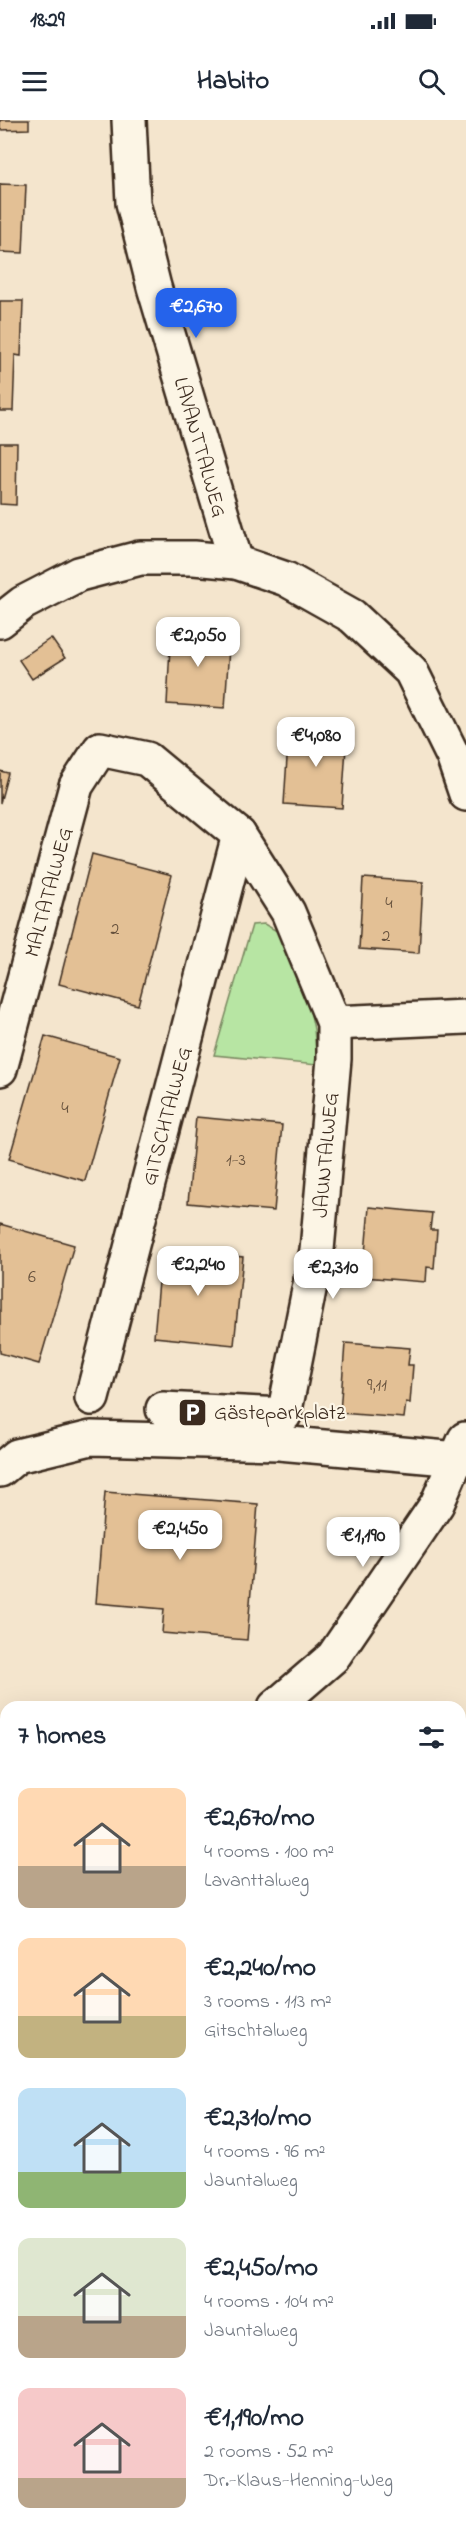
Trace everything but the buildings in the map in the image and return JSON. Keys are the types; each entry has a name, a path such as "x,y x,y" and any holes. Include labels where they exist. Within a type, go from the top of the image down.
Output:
{"street":[{"name":"LAVANTTALWEG","path":"129,120 133,203 154,287 236,562"},
{"path":"0,621 23,603 79,573 140,558 194,558 236,562 286,579 352,616 411,671 453,756 466,794"},
{"name":"MALTATALWEG","path":"0,1068 76,786 100,749 147,759 239,835"},
{"path":"239,835 288,912 334,1023 466,1017"},
{"name":"GITSCHTALWEG","path":"92,1398 239,835"},
{"name":"JAUNTALWEG","path":"163,1409 284,1414 317,1250 334,1059 334,1023"},
{"path":"0,1470 17,1456 91,1438 462,1448 437,1504 333,1657 282,1701"}],"green space":[{"path":"264,924 277,931 305,987 314,1029 317,1065 214,1055 252,925"}],"place":[{"name":"Gästeparkplatz","path":"193,1412"}]}
